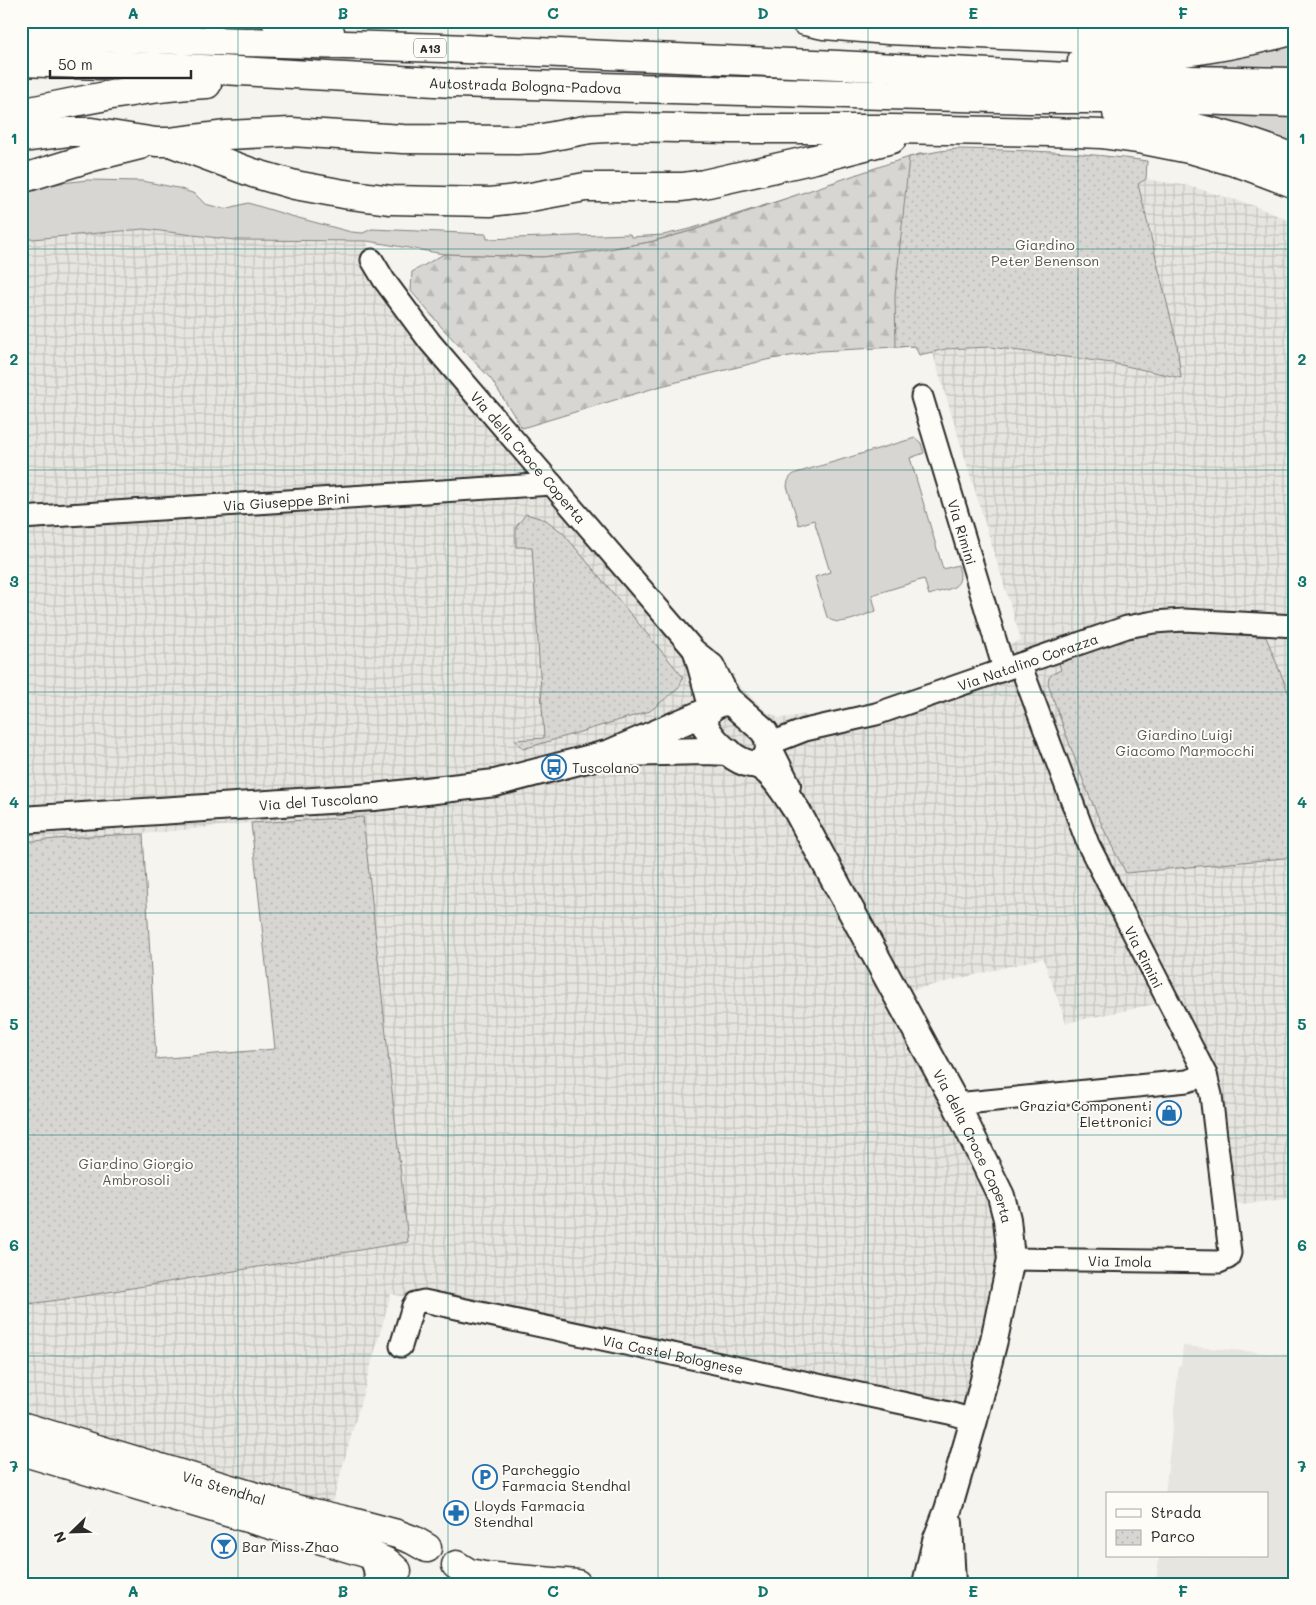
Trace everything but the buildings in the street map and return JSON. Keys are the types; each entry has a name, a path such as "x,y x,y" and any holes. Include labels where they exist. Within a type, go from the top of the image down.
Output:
{"main road":[{"path":"276,21 372,39 443,48"},
{"path":"806,21 888,30 1071,38 1120,35 1230,21"},
{"path":"838,65 1112,60 1197,51 1255,41 1295,30"},
{"name":"A13","path":"21,35 443,48 838,65"},
{"name":"Autostrada Bologna-Padova","path":"21,62 186,68 453,83 1029,99"},
{"path":"838,65 1086,78 1295,82"},
{"path":"21,113 83,99 185,85 232,82 453,83"},
{"path":"1029,99 1158,99 1295,104"},
{"path":"1029,99 1167,120 1224,134 1295,159"},
{"path":"21,179 107,153 163,142 227,135 291,132 403,138 517,140 546,138 590,129 624,127 946,130 1101,134 1194,150 1242,164 1295,184"},
{"path":"21,138 68,132 91,132 163,142 253,173 295,185 344,194 391,200 490,202 585,187 682,187 704,184 815,159 887,140 946,130"},
{"name":"Via Stendhal","path":"21,1426 296,1509 402,1536 427,1548 444,1552 458,1574 469,1573 577,1584"},
{"name":"Via Stendhal","path":"21,1451 369,1554 388,1563 391,1581"},
{"path":"391,1581 402,1562 410,1554 427,1548"}],"street":[{"name":"Via della Croce Coperta","path":"372,260 384,280 430,342 694,650 713,664 717,707 705,722 711,736 740,762 763,746"},
{"name":"Via Rimini","path":"922,397 1012,666 1088,844 1206,1075 1230,1246 1228,1258"},
{"name":"Via Giuseppe Brini","path":"21,518 552,484"},
{"name":"Via Natalino Corazza","path":"763,746 805,730 876,714 1127,627 1154,622 1192,620 1295,626"},
{"name":"Via della Croce Coperta","path":"717,707 763,746 787,784 797,811 956,1104 1001,1196 1008,1226 1011,1259 974,1420 948,1510 936,1540 926,1584"},
{"name":"Via del Tuscolano","path":"21,820 374,797 495,783 610,753 717,707"},
{"name":"Via del Tuscolano","path":"610,753 729,752"},
{"path":"956,1104 1187,1081 1206,1075"},
{"name":"Via Imola","path":"1011,1259 1220,1262 1228,1258"},
{"name":"Via Castel Bolognese","path":"401,1346 413,1306 415,1303 424,1301 940,1411 974,1420"},
{"name":"Via della Croce Coperta","path":"948,1510 952,1584"}],"shaded area":[{"path":"1146,179 1189,186 1252,205 1295,223 1295,1198 1242,1204 1227,1201 1214,1078 1205,1049 1179,999 1066,1023 1043,958 892,995 983,1168 1006,1255 968,1415 391,1294 332,1504 21,1412 21,1305 408,1241 363,817 251,823 143,834 21,842 21,240 144,229 235,240 367,241 372,260 711,677 734,674 733,680 767,712 779,718 805,715 807,729 1003,669 998,650 1021,640 932,351 990,347 1112,363 1181,378 1138,184"},
{"path":"1183,1346 1295,1355 1295,1584 1156,1584 1159,1558 1268,1558 1268,1492 1165,1492 1179,1365 1181,1365"}],"green space":[{"path":"1295,43 1295,71 1182,69 1180,63"},
{"path":"1212,114 1295,114 1295,149 1211,118"},
{"name":"Giardino Peter Benenson","path":"957,149 1100,155 1147,161 1146,179 1138,184 1177,344 1181,378 1112,363 990,347 946,349 919,355 915,346 896,347 895,295 909,157"},
{"path":"923,153 915,346 820,351 766,360 661,386 522,428 491,379 444,330 411,291 412,272 444,254 542,257 598,251 650,242 691,231"},
{"path":"88,180 142,181 178,188 195,194 205,204 225,209 248,203 351,232 363,233 372,229 486,234 487,239 630,234 631,237 663,235 690,229 810,191 691,231 650,242 598,251 541,257 444,254 367,241 235,240 144,229 21,240 21,191"},
{"path":"915,438 921,443 924,453 910,458 943,569 958,565 960,579 958,584 929,595 924,579 872,595 876,611 844,621 837,622 832,620 827,617 815,577 830,572 814,520 799,525 787,486 789,480 796,473"},
{"path":"526,514 546,520 563,533 683,677 679,688 650,711 523,749 515,740 544,738 532,547 516,547 516,527"},
{"name":"Giardino Luigi Giacomo Marmocchi","path":"1206,632 1266,637 1295,709 1295,857 1126,873 1103,828 1084,782 1048,680 1052,674 1061,670 1059,663 1119,641 1156,633"},
{"name":"Giardino Giorgio Ambrosoli","path":"363,817 408,1242 21,1305 21,842 143,834 156,1059 275,1049 251,823"}],"place":[{"name":"Tuscolano","path":"554,767"},
{"name":"Grazia Componenti Elettronici","path":"1169,1113"},
{"name":"Parcheggio Farmacia Stendhal","path":"485,1477"},
{"name":"Lloyds Farmacia Stendhal","path":"456,1513"},
{"name":"Bar Miss Zhao","path":"224,1546"}]}
